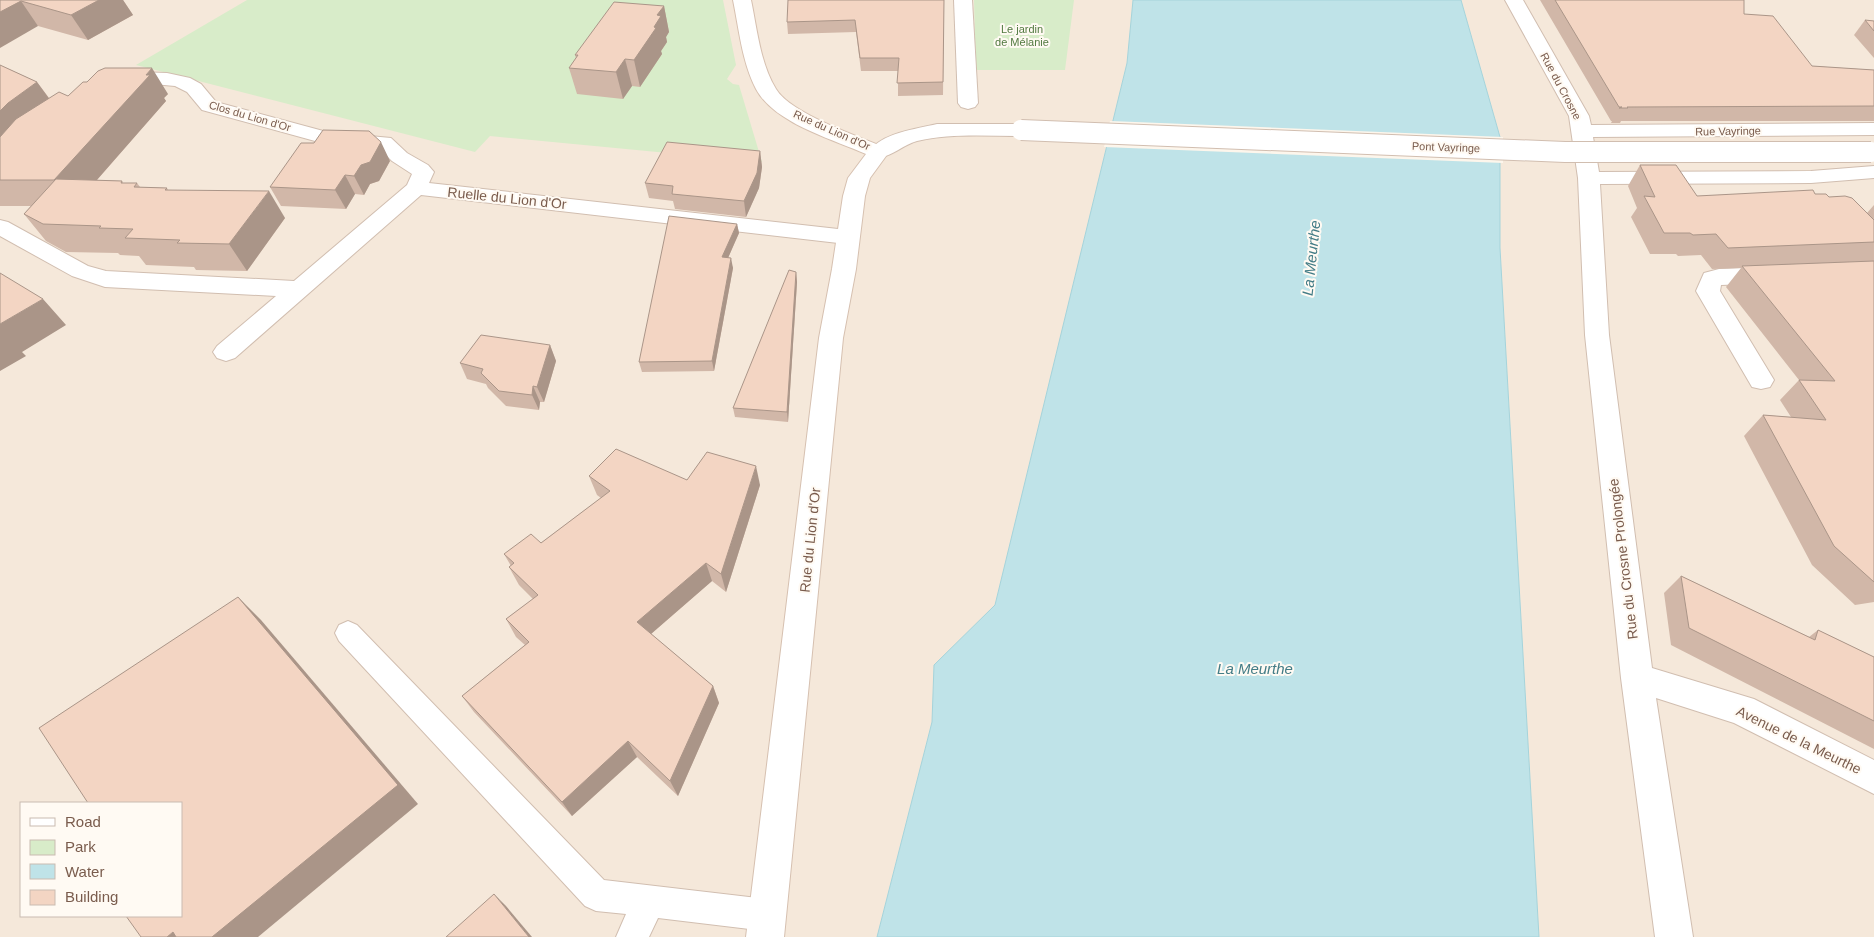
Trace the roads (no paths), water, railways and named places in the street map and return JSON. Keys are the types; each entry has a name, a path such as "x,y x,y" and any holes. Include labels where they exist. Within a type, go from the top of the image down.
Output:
{"street":[{"name":"Rue du Lion d'Or","path":"742,0 760,74 767,91 774,100 794,114 879,152"},
{"path":"964,0 968,103"},
{"name":"Rue du Crosne","path":"1514,0 1579,116 1589,178"},
{"name":"Clos du Lion d'Or","path":"106,91 136,78 167,79 194,87 202,102 209,106 326,138 384,142 390,145 400,158 423,172 416,188"},
{"name":"Rue Vayringe","path":"1582,131 1874,129"},
{"name":"Rue du Lion d'Or","path":"766,926 831,338 844,269 854,196 859,178 867,165 879,152 903,138 937,130 1021,130"},
{"name":"Pont Vayringe","path":"1021,130 1565,152 1873,157"},
{"path":"1589,178 1811,177 1873,157"},
{"path":"1811,177 1827,194"},
{"name":"Rue du Crosne Prolongée","path":"1589,178 1597,335 1637,678 1674,937"},
{"path":"226,352 416,188"},
{"name":"Ruelle du Lion d'Or","path":"416,188 848,237"},
{"path":"0,227 80,271 105,279 298,290"},
{"path":"1761,380 1708,291 1708,285 1712,279 1719,277 1796,274"},
{"name":"Avenue de la Meurthe","path":"1637,678 1742,710 1874,778"}],"lane":[{"path":"348,633 596,895 648,902 766,926"},
{"path":"632,937 648,902"}],"water":[{"name":"La Meurthe","path":"1133,0 1461,0 1500,137 1500,248 1539,937 877,937 932,722 934,665 995,605 1127,63"}],"park label":[{"name":"Le jardin de Mélanie","path":"1022,35"}]}
